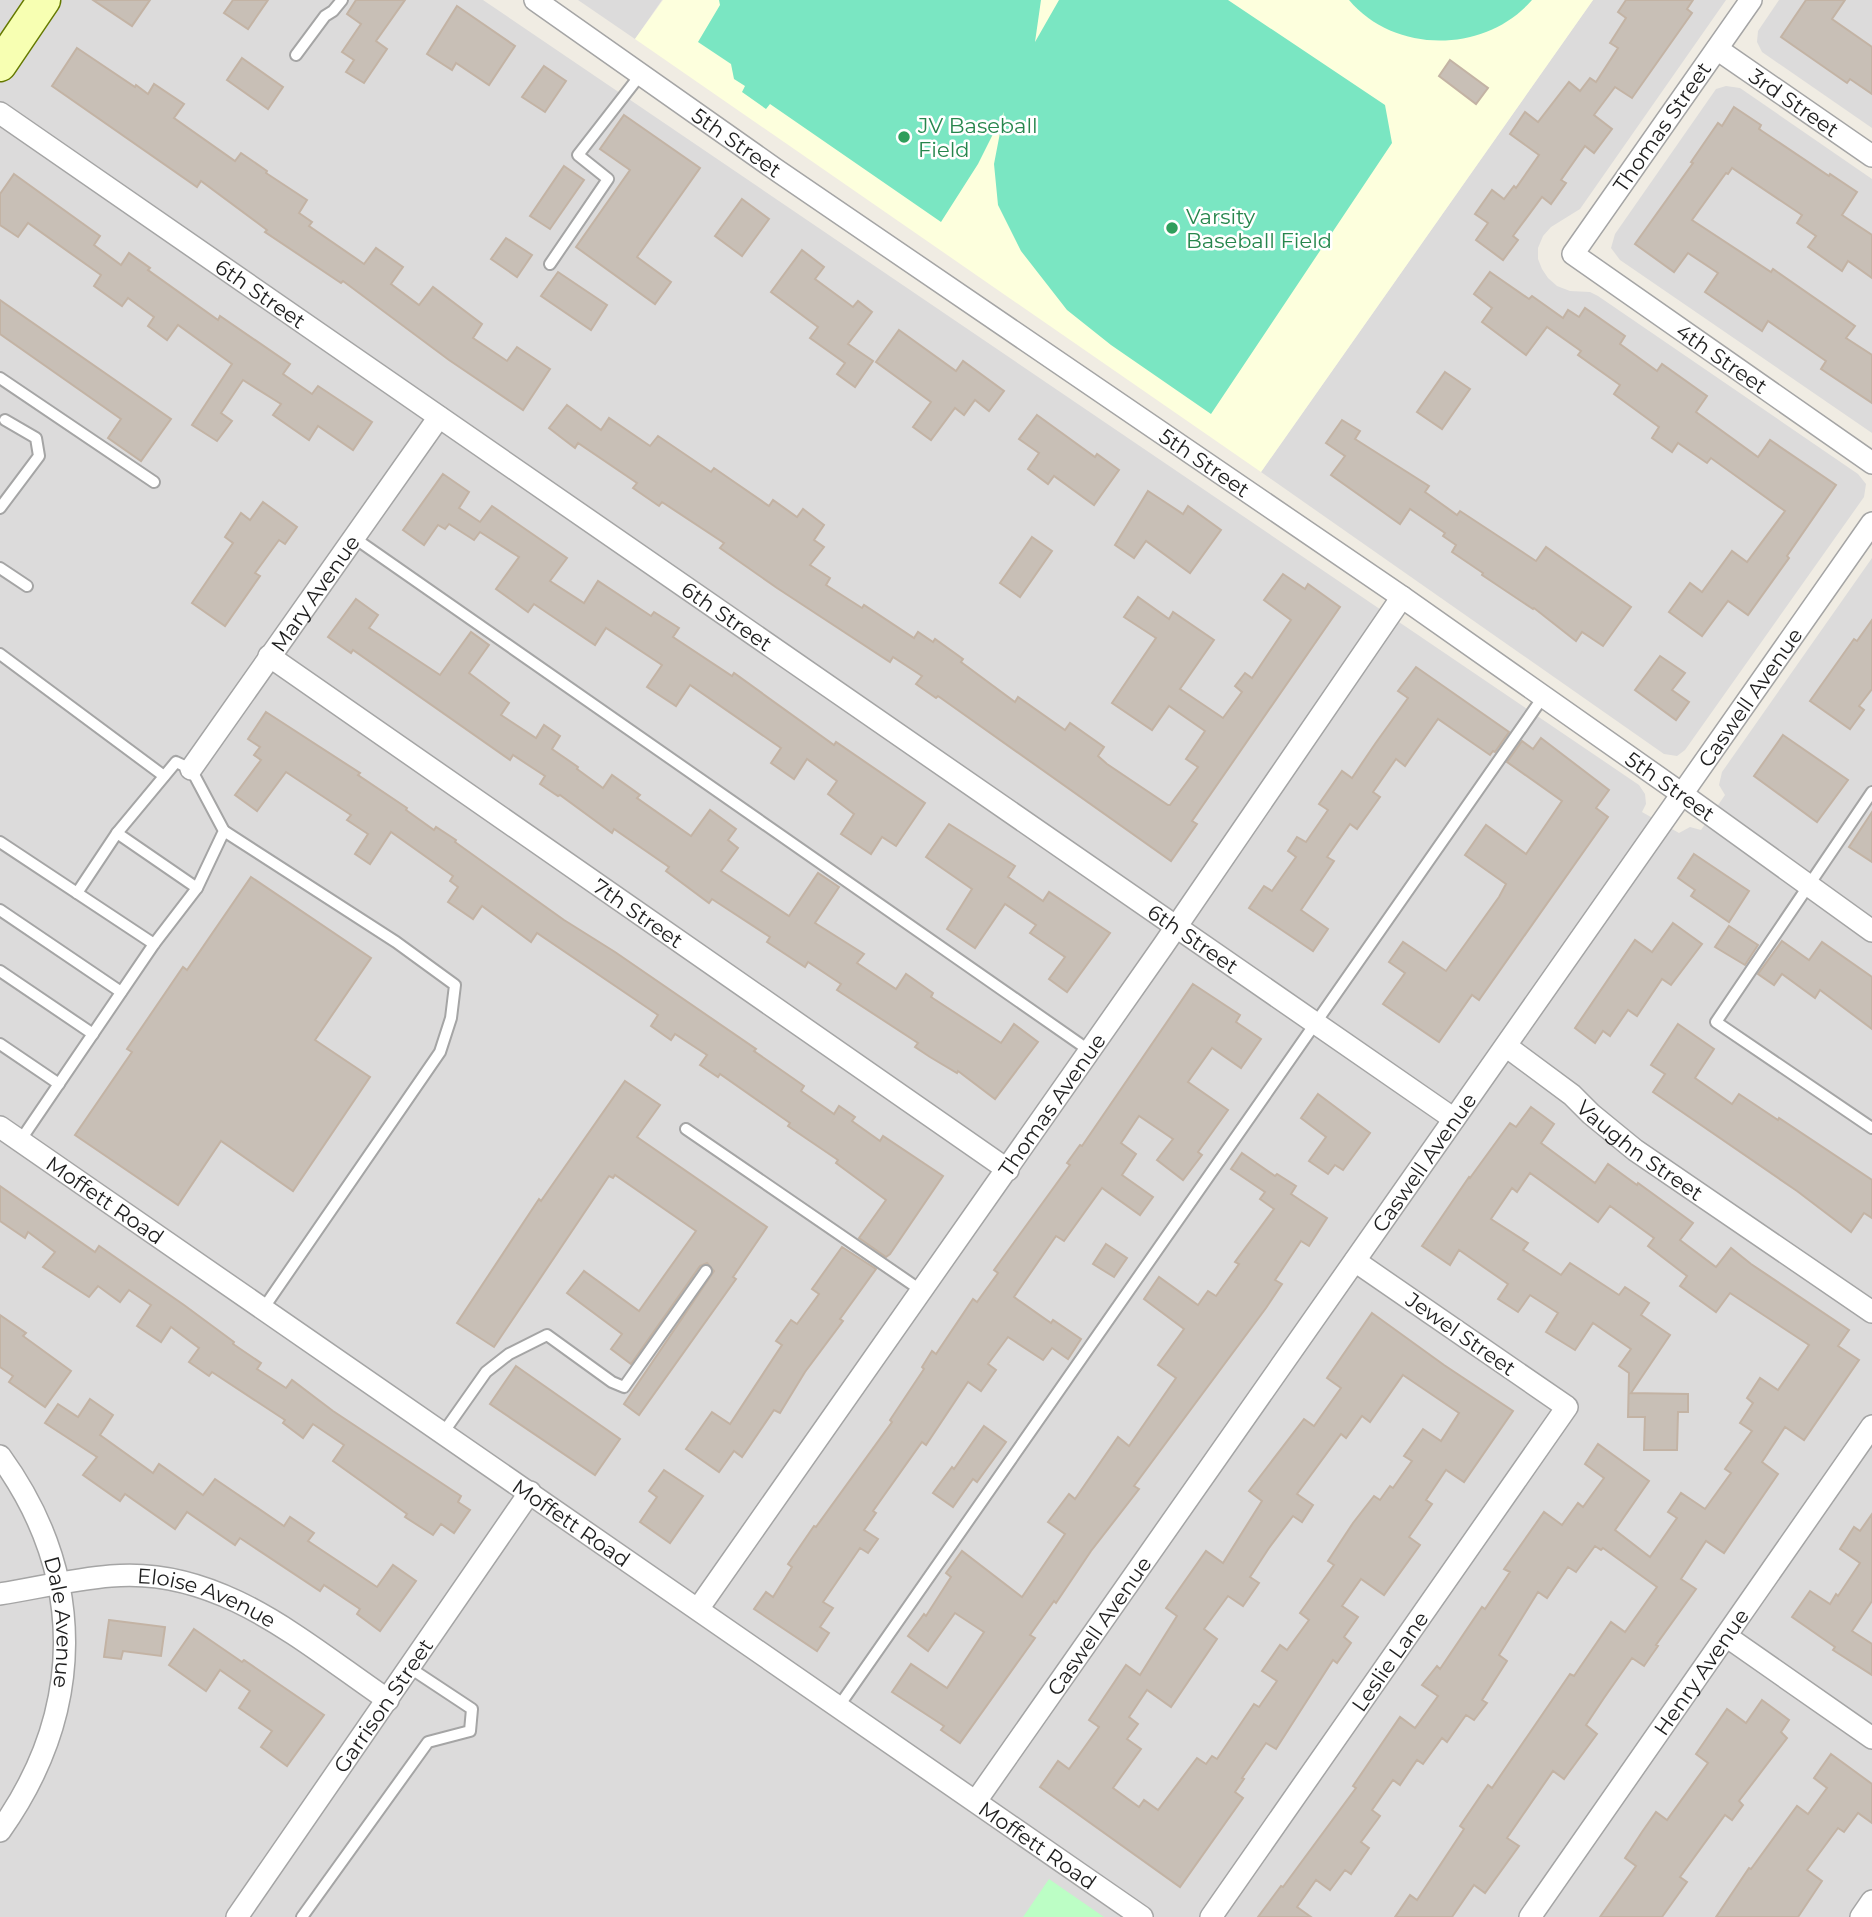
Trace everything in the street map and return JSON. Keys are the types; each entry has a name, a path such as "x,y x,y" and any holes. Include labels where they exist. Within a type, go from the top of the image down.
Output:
{"main road":[{"path":"4,50 44,0"}],"street":[{"name":"5th Street","path":"535,0 1101,393 1402,597 1872,931"},
{"name":"Thomas Street","path":"1573,254 1751,0"},
{"name":"3rd Street","path":"1717,49 1872,156"},
{"name":"6th Street","path":"0,113 1454,1119"},
{"name":"4th Street","path":"1573,254 1872,463"},
{"name":"Mary Avenue","path":"191,769 439,417"},
{"name":"Caswell Avenue","path":"976,1801 1872,523"},
{"name":"Thomas Avenue","path":"698,1609 1008,1170 1402,597"},
{"name":"7th Street","path":"269,656 1008,1170"},
{"name":"Vaughn Street","path":"1506,1046 1572,1095 1635,1150 1872,1312"},
{"name":"Moffett Road","path":"0,1127 1142,1917"},
{"name":"Jewel Street","path":"1355,1261 1567,1407"},
{"name":"Leslie Lane","path":"1211,1917 1567,1407"},
{"name":"Henry Avenue","path":"1530,1917 1872,1426"},
{"name":"Dale Avenue","path":"0,1456 17,1479 48,1546 59,1584 65,1650 60,1701 49,1741 35,1775 0,1831"},
{"name":"Garrison Street","path":"237,1917 530,1492"},
{"name":"Eloise Avenue","path":"0,1594 112,1576 147,1576 186,1582 224,1594 259,1611 388,1700"},
{"path":"1726,1636 1872,1738"},
{"path":"1861,1917 1872,1901"}],"lane":[{"path":"296,55 325,16 342,0"},
{"path":"550,264 608,179 578,155 640,74"},
{"path":"0,378 154,482"},
{"path":"0,508 39,456 36,438 2,421"},
{"path":"353,537 1090,1051"},
{"path":"0,568 27,586"},
{"path":"0,654 164,776"},
{"path":"839,1706 1544,697"},
{"path":"77,893 117,832 176,762 191,769 224,831 397,942 455,985 451,1018 440,1052 263,1308"},
{"path":"1872,792 1716,1021 1872,1128"},
{"path":"20,1141 121,992 197,888 224,831"},
{"path":"117,832 197,888"},
{"path":"0,842 155,944"},
{"path":"0,910 121,992"},
{"path":"0,971 93,1034"},
{"path":"0,1044 59,1084"},
{"path":"687,1129 922,1291"},
{"path":"443,1433 486,1372 509,1354 547,1335 612,1382 624,1387 706,1271"},
{"path":"302,1917 428,1742 470,1731 472,1709 410,1668"}],"shaded area":[{"path":"0,0 483,0 1639,785 1645,794 1646,804 1642,812 1679,833 1690,827 1701,830 1725,795 1719,785 1722,772 1872,558 1872,1917 0,1917"},
{"path":"578,0 662,0 635,39"},
{"path":"663,0 1593,0 1261,472 635,39"},
{"path":"1593,0 1726,0 1580,209 1551,227 1543,236 1538,248 1542,269 1557,286 1598,296 1858,474 1866,484 1864,497 1685,750 1677,756 1664,754 1261,472"},
{"path":"1779,0 1872,0 1872,128 1762,52 1757,42 1758,31"},
{"path":"1726,86 1740,88 1872,179 1872,433 1620,260 1611,248 1615,234 1716,89"}],"green space":[{"name":"Varsity Baseball Field","path":"719,0 1041,0 1035,42 1059,0 1228,0 1385,105 1392,143 1211,414 1111,345 1067,310 1021,251 998,205 994,164 1004,112 978,164 941,222 770,104 766,109 742,92 745,86 734,79 731,64 698,42 720,5"},
{"path":"1349,0 1532,0 1513,17 1490,30 1466,38 1441,40 1415,38 1391,31 1368,18"},
{"path":"1049,1879 1104,1917 1023,1917"}],"building":[{"path":"93,0 150,0 132,26"},
{"path":"233,0 268,0 248,29 224,13"},
{"path":"356,0 405,0 376,41 387,49 364,83 346,72 354,60 342,52 361,24 347,14"},
{"path":"1626,0 1693,0 1687,9 1692,13 1632,98 1615,87 1594,115 1612,129 1594,153 1585,146 1561,180 1566,183 1551,204 1542,197 1513,236 1518,240 1503,260 1476,240 1488,223 1475,214 1492,190 1504,199 1514,186 1516,188 1539,155 1510,134 1525,112 1538,122 1569,82 1580,91 1590,78 1596,82 1618,48 1610,43 1626,18 1618,12"},
{"path":"1806,0 1845,0 1832,19 1872,47 1872,94 1850,79 1847,83 1781,37"},
{"path":"457,6 515,46 489,85 456,63 452,70 427,54"},
{"path":"77,48 148,94 154,84 184,104 174,118 235,161 241,153 307,200 299,213 312,222 309,226 364,264 376,248 403,267 391,284 419,305 433,287 482,324 473,338 507,361 517,347 550,369 523,410 449,360 343,281 341,283 265,232 267,230 201,181 197,187 52,86"},
{"path":"242,58 283,87 268,109 227,80"},
{"path":"1450,60 1488,88 1476,104 1439,76"},
{"path":"544,66 566,81 545,112 522,97"},
{"path":"1734,107 1761,125 1759,129 1857,192 1842,215 1872,235 1872,278 1848,261 1842,271 1808,247 1816,236 1797,223 1802,215 1732,168 1692,220 1771,272 1773,269 1855,326 1846,338 1872,355 1872,403 1821,369 1826,361 1768,321 1762,331 1705,292 1718,273 1688,253 1674,272 1635,244 1718,123 1722,126"},
{"path":"624,115 700,168 637,257 671,282 655,304 576,247 630,170 600,149"},
{"path":"564,166 584,180 550,229 530,216"},
{"path":"14,174 100,236 94,245 121,265 129,253 150,268 148,270 218,320 220,316 290,364 283,374 312,394 318,386 372,422 353,450 318,426 309,440 273,415 281,404 243,380 221,413 232,421 217,441 192,425 232,364 178,325 167,340 148,326 154,317 128,298 122,306 94,286 101,275 28,223 18,237 0,225 0,194"},
{"path":"742,199 769,219 742,256 715,236"},
{"path":"506,238 532,255 517,277 491,259"},
{"path":"802,250 824,267 815,279 853,307 858,301 872,312 848,344 873,361 855,387 837,374 845,363 810,338 818,327 771,292"},
{"path":"558,272 607,305 591,330 541,296"},
{"path":"1490,272 1563,318 1568,310 1579,317 1585,308 1625,336 1620,344 1657,371 1662,364 1707,396 1696,412 1758,457 1770,440 1836,485 1748,615 1728,601 1702,636 1669,612 1690,583 1702,592 1732,551 1747,562 1785,511 1711,458 1707,463 1678,443 1672,452 1652,438 1659,427 1614,394 1620,385 1578,355 1581,351 1547,327 1526,355 1482,322 1492,308 1474,294"},
{"path":"0,300 171,419 141,461 108,438 121,419 0,334"},
{"path":"899,330 956,371 963,361 1004,391 989,411 975,400 964,415 955,408 931,440 913,427 931,402 876,362"},
{"path":"1445,372 1470,389 1442,429 1417,412"},
{"path":"567,405 601,430 609,418 650,446 658,436 711,472 714,468 769,506 773,500 797,517 803,509 824,525 814,540 824,547 810,565 830,578 826,585 862,608 864,605 914,638 918,632 933,642 935,639 1015,702 1018,697 1065,730 1070,723 1104,747 1098,756 1107,764 1168,805 1198,767 1186,759 1205,731 1169,706 1152,730 1112,703 1156,638 1124,617 1138,597 1169,619 1173,612 1214,640 1180,689 1223,718 1242,692 1235,686 1245,673 1252,678 1291,620 1264,600 1283,574 1305,589 1308,584 1340,607 1192,821 1197,824 1171,861 938,696 936,698 916,684 922,676 893,657 890,662 777,588 720,548 724,543 662,502 659,506 633,488 637,483 578,443 575,448 549,428"},
{"path":"1037,415 1095,457 1097,454 1119,470 1094,505 1054,476 1048,484 1028,469 1039,453 1019,439"},
{"path":"1342,420 1360,431 1355,439 1429,486 1425,492 1457,515 1460,511 1536,561 1546,547 1631,607 1603,646 1582,632 1576,641 1534,608 1482,575 1483,573 1452,552 1456,545 1443,536 1445,533 1410,509 1400,524 1331,475 1345,456 1326,443"},
{"path":"443,474 469,492 459,508 480,522 492,506 567,558 550,581 584,603 598,581 651,616 654,612 679,628 673,637 732,676 734,673 834,745 836,742 925,803 896,846 882,837 871,854 841,834 854,814 828,794 837,781 807,759 794,779 771,763 781,748 690,685 676,706 647,687 662,665 606,628 595,645 534,604 528,612 496,589 519,557 480,532 474,540 449,524 445,529 438,525 424,545 403,530"},
{"path":"1148,491 1183,514 1188,506 1221,530 1190,573 1146,541 1134,558 1115,545"},
{"path":"263,502 297,527 285,544 279,540 255,573 260,576 225,626 192,603 233,543 225,537 241,513 250,520"},
{"path":"1032,537 1052,551 1020,597 1000,583"},
{"path":"356,599 378,615 369,628 440,675 471,632 489,645 469,673 509,703 501,715 536,738 544,725 560,736 552,749 578,767 577,769 603,788 612,775 640,795 637,798 691,836 710,810 736,829 728,840 738,848 721,871 789,916 818,873 839,887 815,923 864,954 857,963 896,989 906,974 933,993 931,997 1001,1043 1014,1024 1038,1042 995,1099 958,1071 957,1073 930,1057 915,1047 918,1043 837,990 841,984 808,962 805,967 767,942 770,937 712,899 709,903 666,871 669,867 614,829 612,833 560,795 540,784 545,776 513,755 510,760 353,650 351,653 328,637"},
{"path":"1872,620 1872,689 1859,706 1864,710 1850,729 1810,701 1854,639 1857,641"},
{"path":"1660,656 1685,673 1672,690 1689,702 1676,720 1635,690"},
{"path":"1416,667 1509,732 1490,755 1438,719 1405,766 1396,759 1373,792 1380,797 1357,829 1350,824 1327,857 1334,861 1301,910 1328,929 1313,951 1249,908 1264,886 1272,891 1296,857 1288,851 1297,837 1306,842 1328,810 1319,804 1342,771 1352,778 1408,698 1398,691"},
{"path":"266,712 360,773 358,775 434,830 436,827 456,840 455,842 564,920 756,1049 754,1051 804,1086 801,1091 834,1114 839,1106 855,1117 852,1121 880,1141 883,1136 943,1176 890,1254 886,1257 859,1238 886,1200 836,1163 838,1160 788,1126 790,1123 720,1074 718,1077 700,1065 707,1055 675,1034 671,1040 651,1026 658,1015 537,933 531,942 482,906 473,919 448,902 458,887 450,881 453,876 391,832 370,864 355,854 368,834 347,820 351,815 286,772 257,811 235,795 261,760 254,755 260,747 248,739"},
{"path":"1783,735 1848,780 1817,822 1754,776"},
{"path":"1541,738 1609,790 1596,808 1608,817 1479,1000 1472,995 1439,1042 1383,1004 1405,973 1389,962 1403,942 1446,971 1499,897 1506,884 1465,855 1486,825 1526,854 1562,801 1507,762 1522,741 1533,749"},
{"path":"1872,812 1872,862 1849,847"},
{"path":"949,824 1015,866 1008,877 1043,901 1049,892 1110,933 1067,992 1049,979 1065,957 1030,933 1036,925 1005,904 975,948 947,929 972,889 926,857"},
{"path":"1694,854 1749,891 1729,922 1691,896 1695,890 1678,878"},
{"path":"251,877 371,958 315,1040 370,1077 293,1191 221,1141 178,1205 75,1135 132,1052 127,1049 183,967 187,970"},
{"path":"1673,923 1702,944 1671,985 1662,979 1637,1016 1628,1010 1610,1036 1603,1031 1595,1043 1575,1028 1635,940 1652,952"},
{"path":"1729,926 1758,945 1745,965 1715,947"},
{"path":"1782,941 1809,960 1822,942 1872,977 1872,1029 1820,990 1815,998 1782,974 1774,985 1758,974"},
{"path":"1193,984 1240,1015 1236,1022 1261,1039 1241,1068 1212,1048 1188,1082 1228,1110 1198,1152 1202,1155 1183,1180 1157,1160 1173,1139 1139,1116 1121,1143 1136,1154 1122,1175 1153,1197 1140,1215 1102,1188 1064,1241 1056,1236 1014,1297 1051,1323 1053,1320 1081,1339 1068,1359 1052,1348 1043,1360 1008,1337 988,1364 996,1370 981,1391 968,1382 926,1445 922,1442 873,1511 876,1513 864,1530 878,1539 868,1553 860,1548 823,1602 833,1608 820,1627 829,1633 817,1651 754,1609 766,1592 773,1597 792,1567 788,1564 892,1422 890,1420 924,1369 922,1367 932,1351 936,1354 973,1299 977,1302 998,1273 994,1270 1070,1165 1067,1163 1080,1145 1082,1146"},
{"path":"1678,1024 1714,1049 1695,1078 1732,1104 1739,1094 1872,1180 1872,1218 1864,1213 1851,1232 1797,1191 1653,1092 1665,1074 1651,1065"},
{"path":"625,1081 660,1105 637,1137 767,1227 733,1277 736,1279 639,1415 624,1404 714,1271 707,1263 700,1266 631,1364 611,1349 622,1334 567,1293 584,1271 639,1311 696,1231 615,1175 613,1178 609,1176 494,1347 457,1323 539,1199 541,1201"},
{"path":"1318,1094 1370,1133 1343,1170 1335,1165 1328,1174 1309,1161 1326,1137 1301,1118"},
{"path":"1531,1107 1554,1124 1541,1143 1595,1183 1608,1164 1637,1185 1638,1183 1693,1223 1680,1240 1716,1267 1731,1248 1849,1330 1838,1346 1859,1360 1804,1440 1785,1427 1762,1462 1778,1474 1724,1553 1706,1541 1681,1579 1696,1589 1644,1666 1632,1658 1604,1698 1586,1725 1597,1734 1564,1779 1553,1771 1507,1838 1519,1846 1485,1893 1474,1885 1452,1917 1395,1917 1410,1895 1417,1900 1464,1829 1460,1826 1488,1785 1492,1788 1570,1674 1574,1676 1611,1622 1625,1632 1657,1587 1603,1548 1601,1550 1595,1546 1576,1572 1568,1567 1547,1598 1538,1592 1499,1655 1507,1661 1482,1700 1487,1703 1474,1720 1466,1715 1447,1742 1442,1738 1423,1764 1417,1760 1400,1785 1393,1780 1372,1810 1380,1816 1361,1842 1369,1848 1351,1874 1345,1870 1330,1890 1316,1880 1297,1907 1311,1917 1258,1917 1356,1788 1353,1786 1400,1717 1415,1728 1438,1696 1422,1685 1437,1666 1440,1669 1482,1607 1485,1609 1510,1572 1504,1569 1544,1512 1562,1525 1578,1503 1583,1507 1604,1478 1585,1464 1598,1444 1649,1481 1615,1530 1650,1557 1677,1518 1668,1512 1681,1493 1705,1509 1731,1473 1725,1469 1752,1431 1740,1423 1753,1403 1747,1398 1760,1378 1778,1390 1809,1345 1730,1293 1716,1312 1680,1286 1687,1276 1648,1246 1654,1238 1610,1206 1598,1222 1530,1173 1517,1192 1512,1188 1491,1219 1528,1243 1523,1250 1561,1275 1570,1263 1619,1295 1625,1287 1649,1303 1641,1315 1670,1335 1631,1393 1688,1394 1688,1412 1678,1412 1677,1450 1644,1450 1645,1417 1628,1417 1629,1373 1619,1366 1631,1349 1593,1323 1575,1350 1546,1332 1558,1313 1530,1295 1518,1312 1498,1299 1508,1284 1459,1250 1450,1265 1422,1246 1510,1123 1516,1127"},
{"path":"1242,1153 1275,1176 1277,1174 1296,1186 1291,1194 1327,1218 1309,1246 1301,1241 1275,1280 1282,1284 1266,1308 1134,1486 1139,1489 1030,1635 1035,1638 960,1743 941,1730 944,1726 892,1692 911,1664 947,1688 984,1632 955,1613 928,1651 908,1636 924,1614 926,1616 951,1577 946,1573 962,1551 1022,1597 1065,1534 1048,1522 1069,1494 1075,1499 1118,1437 1129,1446 1176,1378 1158,1365 1184,1329 1144,1299 1159,1277 1198,1305 1208,1291 1216,1296 1239,1264 1235,1262 1274,1209 1260,1199 1265,1192 1231,1169"},
{"path":"0,1186 95,1252 99,1246 184,1305 261,1363 257,1369 286,1388 292,1380 333,1411 461,1496 458,1502 470,1510 454,1533 441,1524 433,1535 405,1517 407,1514 333,1461 344,1445 313,1424 303,1438 283,1423 285,1420 212,1372 209,1376 189,1362 199,1348 171,1327 161,1342 137,1326 151,1305 129,1290 120,1302 98,1286 89,1297 43,1267 55,1252 28,1232 25,1238 0,1221"},
{"path":"1106,1244 1127,1258 1114,1277 1093,1264"},
{"path":"842,1247 876,1269 840,1319 843,1321 805,1372 780,1413 774,1410 742,1457 734,1451 719,1472 686,1449 712,1412 730,1424 782,1345 776,1341 791,1320 797,1324 819,1294 812,1289"},
{"path":"1372,1313 1513,1411 1464,1482 1446,1470 1426,1500 1432,1504 1409,1537 1420,1545 1384,1595 1361,1579 1342,1606 1358,1617 1344,1637 1351,1643 1337,1663 1333,1660 1276,1749 1266,1743 1235,1792 1243,1798 1180,1887 1040,1787 1058,1761 1069,1769 1099,1727 1089,1720 1126,1665 1140,1675 1177,1616 1166,1608 1206,1551 1223,1563 1262,1501 1249,1491 1304,1419 1314,1426 1341,1388 1327,1378","holes":["1403,1375 1459,1413 1441,1441 1423,1429 1404,1456 1412,1461 1393,1488 1390,1486 1380,1500 1374,1496 1353,1523 1328,1561 1334,1565 1300,1613 1309,1620 1287,1650 1280,1645 1262,1671 1277,1681 1259,1707 1254,1704 1217,1759 1212,1756 1206,1764 1197,1758 1158,1810 1144,1800 1139,1807 1113,1788 1141,1749 1127,1739 1138,1724 1129,1717 1147,1690 1171,1707 1217,1639 1204,1629 1228,1596 1243,1606 1259,1583 1250,1577 1269,1548 1293,1516 1302,1522 1313,1505 1297,1494 1341,1434 1346,1438 1362,1416 1370,1422"]},
{"path":"0,1315 26,1333 23,1336 71,1371 45,1407 9,1382 13,1376 0,1367"},
{"path":"516,1366 620,1439 595,1475 490,1404"},
{"path":"90,1399 113,1415 100,1435 153,1473 159,1464 203,1495 215,1479 284,1526 290,1517 314,1533 308,1541 377,1587 393,1565 416,1581 380,1631 357,1614 360,1609 324,1585 320,1591 240,1538 235,1545 187,1512 175,1529 125,1494 120,1501 83,1475 97,1457 45,1423 58,1404 78,1417"},
{"path":"984,1426 1006,1442 977,1482 973,1479 953,1507 933,1493 952,1467 954,1469"},
{"path":"664,1470 703,1496 670,1543 640,1522 657,1497 649,1491"},
{"path":"1872,1514 1872,1601 1852,1631 1872,1644 1872,1675 1833,1650 1835,1647 1792,1617 1810,1591 1830,1604 1836,1594 1838,1596 1860,1563 1840,1549 1854,1527 1860,1531"},
{"path":"109,1620 165,1627 161,1656 123,1651 121,1659 104,1657"},
{"path":"194,1629 324,1715 287,1766 261,1747 272,1731 239,1708 250,1691 220,1670 206,1691 169,1665"},
{"path":"1762,1700 1789,1720 1781,1732 1787,1738 1739,1801 1743,1805 1732,1820 1725,1815 1680,1877 1687,1882 1662,1917 1600,1917 1636,1866 1625,1858 1656,1812 1667,1820 1708,1763 1696,1754 1727,1709 1746,1723"},
{"path":"1831,1754 1872,1784 1872,1823 1858,1813 1844,1832 1838,1828 1807,1870 1822,1881 1798,1917 1716,1917 1749,1868 1751,1869 1797,1806 1808,1814 1827,1788 1814,1778"}],"place":[{"name":"JV Baseball Field","path":"904,137"},
{"name":"Varsity Baseball Field","path":"1172,228"}]}
